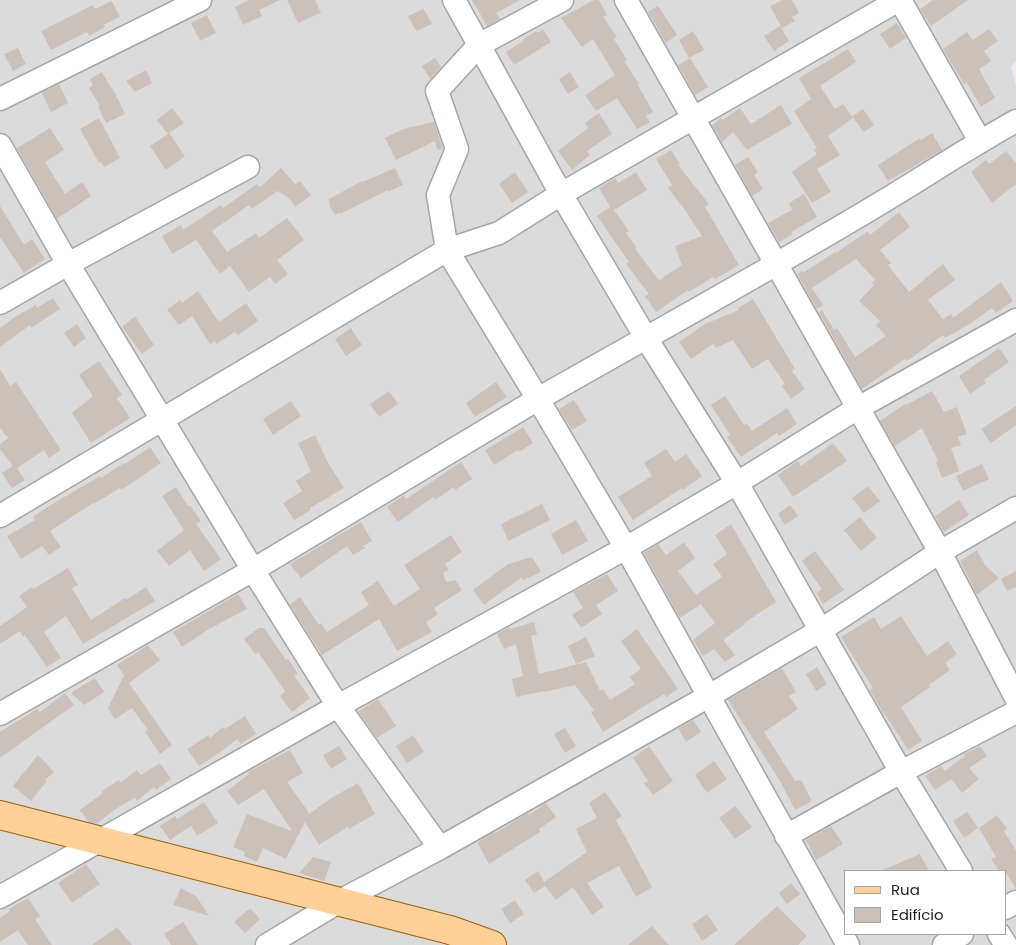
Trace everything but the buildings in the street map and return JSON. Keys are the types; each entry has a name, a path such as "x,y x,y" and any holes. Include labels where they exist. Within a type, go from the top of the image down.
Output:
{"main road":[{"path":"4,810 102,840 450,930 492,945"}],"street":[{"path":"0,99 200,0"},
{"path":"454,0 561,194 646,338 737,483 901,772 960,870"},
{"path":"562,0 479,45 437,91 457,148 438,195 448,250 626,548 848,945"},
{"path":"626,0 940,552 1016,698"},
{"path":"0,516 448,250 498,233 561,194 899,0 980,141"},
{"path":"0,714 253,570 538,398 777,264 1016,121"},
{"path":"0,145 68,264 253,570 338,706 440,848"},
{"path":"0,303 248,167"},
{"path":"0,897 338,706 626,548 737,483 858,408 1016,320"},
{"path":"267,945 340,901 440,848 709,696 821,630 940,552 1016,508"},
{"path":"786,836 901,772 1016,712"},
{"path":"944,945 960,935"}],"shaded area":[{"path":"0,0 1016,0 1016,61 1011,67 1016,85 1016,945 0,945"}]}
